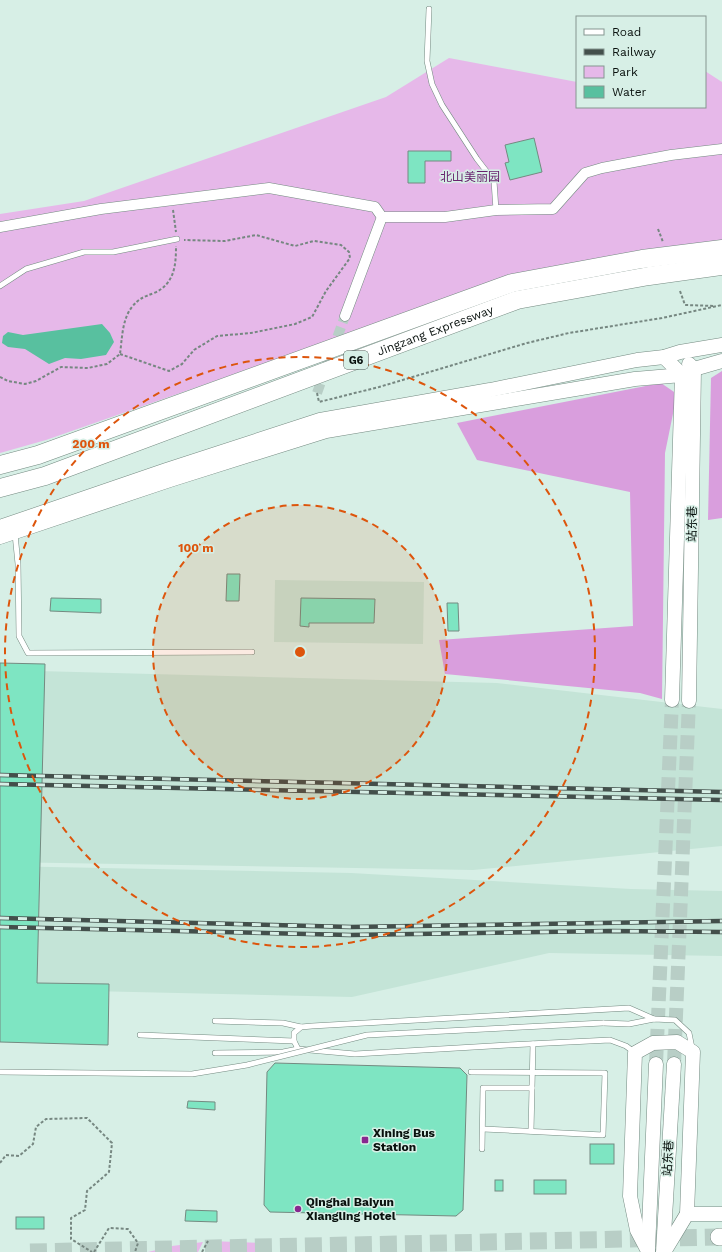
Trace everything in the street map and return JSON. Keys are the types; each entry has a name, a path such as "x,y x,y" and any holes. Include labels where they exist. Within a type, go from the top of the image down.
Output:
{"highway":[{"name":"Jingzang Expressway","path":"0,465 38,455 512,283 642,259 722,248"},
{"name":"Jingzang Expressway","path":"0,488 45,476 517,300 649,276 722,266"}],"main road":[{"path":"0,527 166,470 320,420 490,390 636,360 722,345"},
{"path":"680,352 688,372"},
{"path":"664,356 688,372"},
{"path":"0,537 326,430 635,379 688,372 722,361"},
{"name":"站东巷","path":"672,700 688,372"},
{"name":"站东巷","path":"688,372 689,702"},
{"path":"648,1251 637,1230 630,1196 635,1053 653,1043 677,1042 693,1052 687,1214 663,1252"},
{"name":"站东巷","path":"648,1251 656,1064"},
{"name":"站东巷","path":"663,1252 674,1064"},
{"path":"687,1214 722,1214"}],"street":[{"path":"382,218 445,217 496,210 553,209 585,173 602,168 671,155 722,149"},
{"path":"0,227 101,209 268,188 375,207 382,218"},
{"path":"345,316 382,218"}],"lane":[{"path":"429,10 427,61 432,84 446,111 477,159 494,181 496,210"},
{"path":"0,286 26,269 84,252 113,252 177,240"},
{"path":"15,532 18,564 19,636 28,653 252,652"},
{"path":"215,1021 283,1023 301,1028 629,1008 654,1019"},
{"path":"0,1072 192,1074 247,1065 367,1036 603,1023 628,1024 654,1019 675,1020 689,1033 693,1052"},
{"path":"298,1049 294,1041 294,1033 301,1028"},
{"path":"140,1035 294,1041"},
{"path":"215,1053 283,1052 298,1049 355,1054 610,1040 626,1046 635,1053"},
{"path":"531,1132 533,1044"},
{"path":"471,1072 606,1073 603,1135 483,1129"},
{"path":"482,1149 483,1088 532,1088"}],"path":[{"path":"0,378 25,384 36,381 62,367 88,368 107,364 120,354 125,322 130,308 140,298 156,292 169,281 176,267 177,240 172,200"},
{"path":"658,229 663,242"},
{"path":"120,354 169,371 182,364 194,350 217,336 251,333 295,324 312,317 326,291 350,258 349,252 341,245 314,241 296,246 256,235 225,240 177,240"},
{"path":"680,291 685,305 722,305"},
{"path":"317,393 319,402 380,387 568,333 662,318 722,305"},
{"path":"0,1162 6,1155 19,1156 32,1144 36,1127 46,1119 86,1118 112,1143 110,1172 87,1191 84,1210 70,1218 71,1239 93,1252 109,1228 128,1229 138,1244 135,1252"},
{"path":"202,1252 208,1241"}],"shaded area":[{"path":"722,371 722,518 708,520 711,378"},
{"path":"661,383 677,394 665,453 662,699 640,693 445,674 439,640 633,626 630,492 477,460 457,423"},
{"path":"275,580 424,582 423,644 274,642"},
{"path":"0,670 497,683 722,709 722,846 473,870 0,862"},
{"path":"0,866 351,873 631,889 722,891 722,956 549,953 352,997 0,989"}],"green space":[{"name":"北山美丽园","path":"449,58 576,82 576,108 706,108 706,72 722,82 722,245 340,337 46,440 0,453 0,214 84,201 386,97"},
{"path":"210,1241 261,1243 261,1252 205,1252"},
{"path":"203,1242 198,1252 148,1252 172,1246"}],"water":[{"path":"102,324 110,333 114,342 106,355 81,359 65,358 49,364 25,349 8,347 2,343 3,336 8,332 23,335"}],"building":[{"path":"534,138 542,172 510,180 505,163 509,162 505,145"},
{"path":"408,151 451,151 451,161 425,161 425,183 408,183"},
{"path":"227,574 240,574 239,601 226,601"},
{"path":"51,598 101,599 101,613 50,611"},
{"path":"301,598 375,599 374,623 309,623 309,627 300,626"},
{"path":"447,603 458,603 459,631 448,631"},
{"path":"0,663 45,664 37,983 109,984 108,1045 0,1042"},
{"name":"Xining Bus Station","path":"275,1063 460,1068 467,1075 463,1210 456,1216 270,1212 264,1205 267,1072"},
{"path":"188,1101 215,1102 215,1110 187,1108"},
{"path":"590,1144 614,1144 614,1164 590,1164"},
{"path":"495,1180 503,1180 503,1191 495,1191"},
{"path":"534,1180 566,1180 566,1194 534,1194"},
{"path":"186,1210 217,1211 217,1222 185,1221"},
{"path":"16,1217 44,1217 44,1229 16,1229"}],"tunnel":[{"path":"317,393 345,316"},
{"path":"656,1064 672,700"},
{"path":"674,1064 689,701"},
{"path":"30,1252 719,1237"}],"railway":[{"path":"0,775 722,792"},
{"path":"0,784 722,800"},
{"path":"0,918 351,927 722,921"},
{"path":"0,927 350,935 610,931 722,932"}],"place":[{"name":"Xining Bus Station","path":"365,1140"},
{"name":"Qinghai Baiyun Xiangling Hotel","path":"298,1209"}]}
